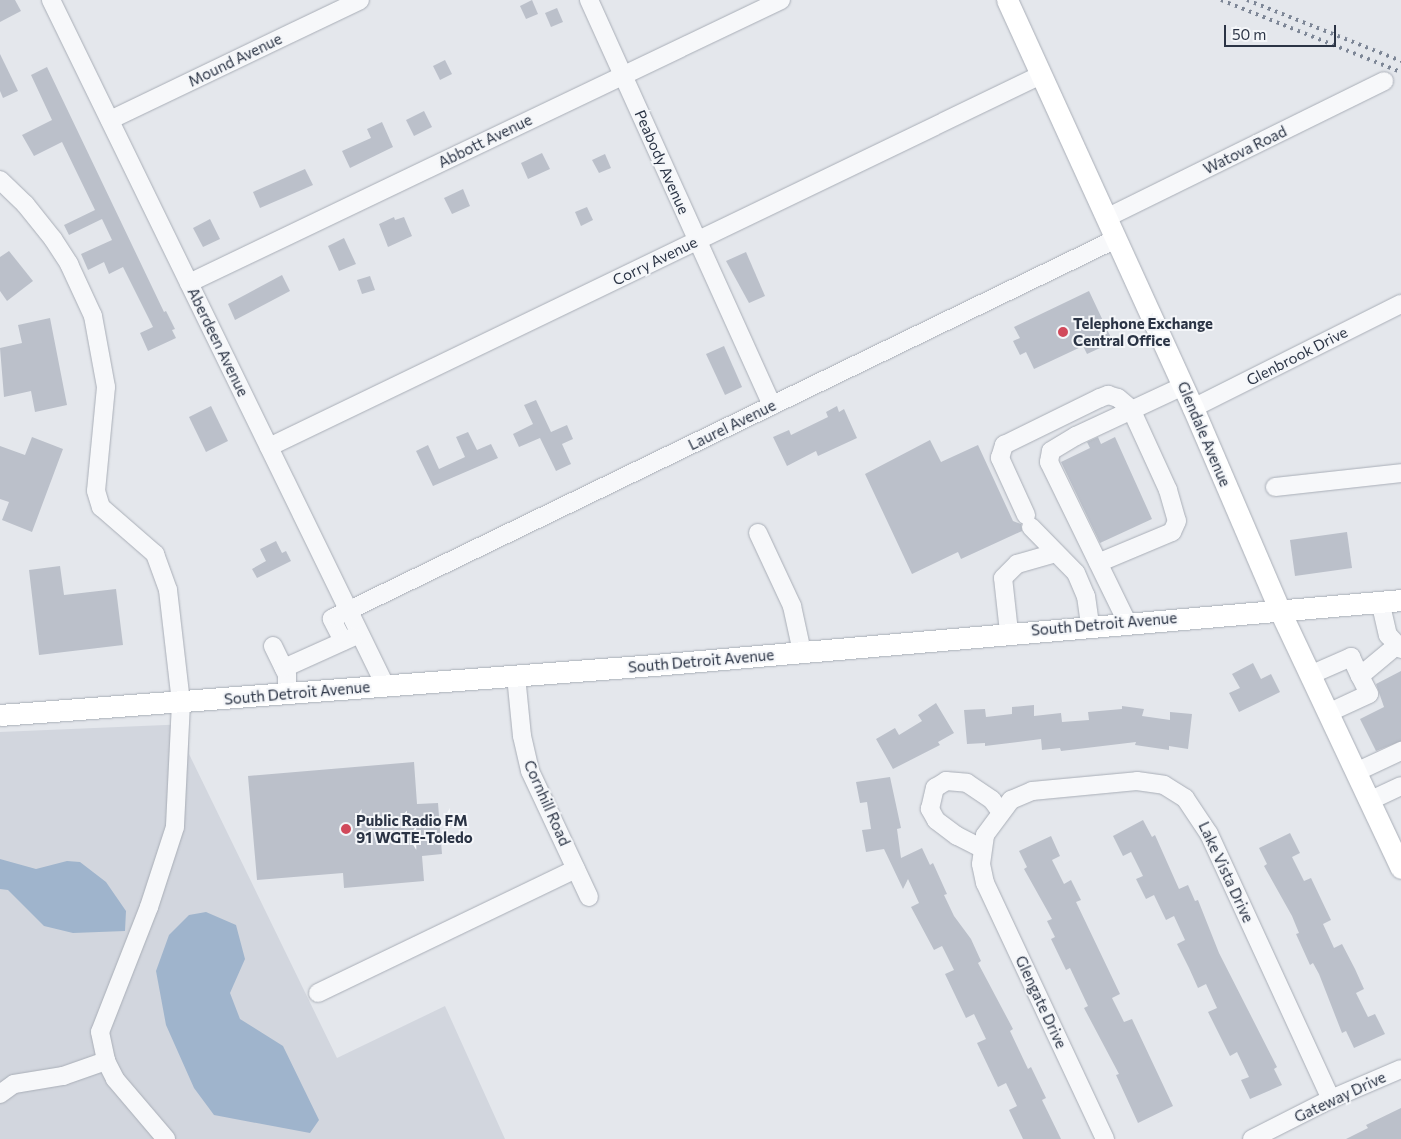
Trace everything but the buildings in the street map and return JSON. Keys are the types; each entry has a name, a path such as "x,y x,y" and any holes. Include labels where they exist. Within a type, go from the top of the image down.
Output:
{"main road":[{"name":"Glendale Avenue","path":"1007,0 1193,408 1279,609 1401,868"},
{"name":"South Detroit Avenue","path":"0,715 181,703 385,685 516,676 802,652 1008,632 1401,600"}],"street":[{"name":"Aberdeen Avenue","path":"51,0 385,685"},
{"name":"Mound Avenue","path":"110,120 360,0"},
{"name":"Peabody Avenue","path":"589,0 772,406"},
{"name":"Abbott Avenue","path":"190,283 781,0"},
{"name":"Corry Avenue","path":"269,447 1041,75"},
{"name":"Watova Road","path":"1106,218 1384,81"},
{"path":"0,180 25,204 52,239 68,264 93,316 106,388 96,491 101,507 155,554 162,568 168,590 181,703 175,827 149,907 102,1021 101,1046 106,1061 122,1088 166,1139"},
{"name":"Laurel Avenue","path":"343,641 332,619 349,610 1116,240"},
{"name":"Glenbrook Drive","path":"1193,408 1401,304"},
{"path":"1127,622 1049,462 1051,451 1131,409 1183,386"},
{"path":"1090,625 1082,586 1076,573 1055,553 1028,521 1000,458 1004,446 1108,395 1118,398 1131,409 1168,490 1176,521 1172,532 1098,563"},
{"path":"1275,487 1401,473"},
{"path":"758,533 792,606 802,652"},
{"path":"1008,632 1003,578 1017,564 1055,553"},
{"path":"1360,676 1399,648 1385,629 1380,601"},
{"path":"284,668 360,633"},
{"path":"274,646 284,668 287,694"},
{"path":"1310,675 1351,657 1369,694 1328,713"},
{"name":"Cornhill Road","path":"516,676 522,736 530,770 589,897"},
{"path":"1356,772 1401,751"},
{"path":"981,856 936,820 930,809 935,788 946,781 968,783 992,800 1000,810"},
{"name":"Lake Vista Drive","path":"981,856 985,835 1000,810 1011,800 1032,791 1137,781 1164,785 1185,798 1209,834 1331,1099"},
{"path":"1369,801 1401,786"},
{"name":"Glengate Drive","path":"981,856 985,883 1105,1139"},
{"path":"318,993 576,869"},
{"path":"0,1094 14,1084 63,1076 106,1061"},
{"name":"Gateway Drive","path":"1252,1139 1331,1099 1401,1069"}],"shaded area":[{"path":"189,724 189,754 337,1058 445,1006 505,1139 0,1139 0,732"}],"water":[{"path":"0,859 36,869 67,861 80,862 106,882 126,911 125,931 73,933 44,926 8,890 0,889"},
{"path":"206,912 236,925 245,959 230,993 240,1019 283,1046 319,1120 310,1133 214,1115 194,1088 166,1025 156,971 169,935 189,915"}],"railway":[{"path":"1221,0 1401,72"},
{"path":"1247,0 1401,61"}],"place":[{"name":"Telephone Exchange Central Office","path":"1063,332"},
{"name":"Public Radio FM 91 WGTE-Toledo","path":"346,829"}]}
